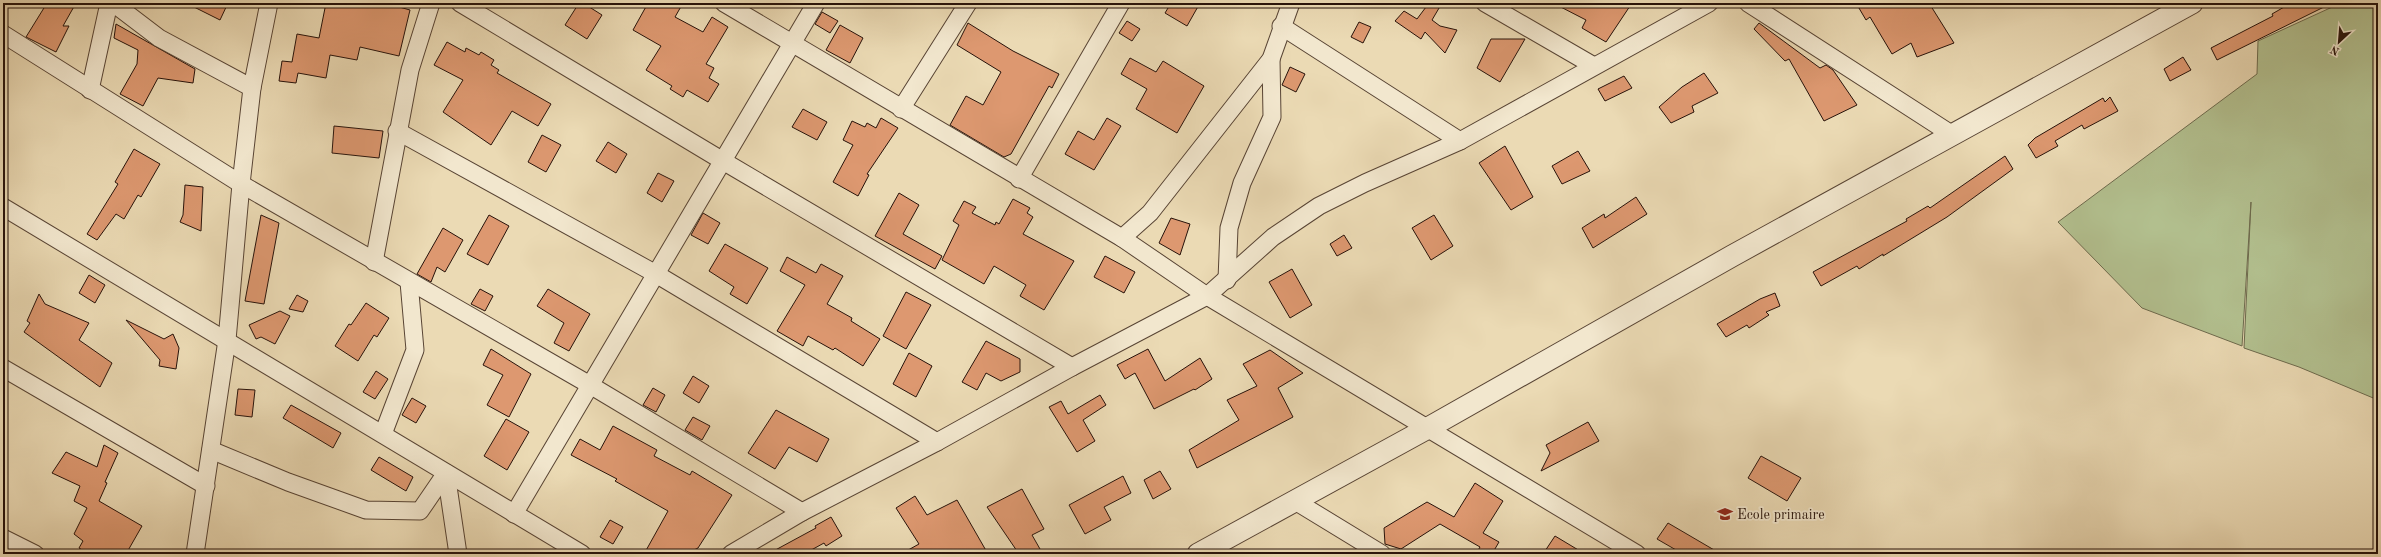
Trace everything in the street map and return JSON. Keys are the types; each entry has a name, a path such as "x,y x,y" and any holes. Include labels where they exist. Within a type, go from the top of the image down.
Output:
{"street":[{"path":"90,90 109,3"},
{"path":"113,3 159,38 252,88"},
{"path":"195,554 227,340 241,184 252,88 269,3"},
{"path":"374,262 397,131 410,70 431,3"},
{"path":"460,3 723,161 1072,366"},
{"path":"724,3 1019,179 1122,238 1207,296 1637,554"},
{"path":"514,514 816,3"},
{"path":"901,109 968,3"},
{"path":"1019,179 1121,3"},
{"path":"1226,280 1229,228 1242,183 1272,117 1271,59 1281,26 1291,3"},
{"path":"1485,3 1594,66"},
{"path":"731,554 802,512 937,442 1072,366 1207,296 1273,237 1319,206 1364,182 1460,141 1710,3"},
{"path":"1748,3 1951,134"},
{"path":"1198,554 1428,428 1951,134 2065,74 2192,3"},
{"path":"1281,26 1460,141"},
{"path":"3,34 241,184 374,262 590,385 802,512"},
{"path":"1122,238 1150,213 1271,59"},
{"path":"397,131 656,274 937,442"},
{"path":"3,207 582,554"},
{"path":"382,434 415,350 409,282"},
{"path":"3,368 206,486"},
{"path":"211,450 288,482 366,510 420,511 446,473"},
{"path":"446,473 458,554"},
{"path":"1295,501 1382,554"},
{"path":"6,547 35,554"}],"green space":[{"path":"2341,3 2378,3 2378,400 2299,367 2244,348 2251,202 2242,346 2142,308 2058,222 2257,74 2258,41"}],"building":[{"path":"47,3 76,3 63,26 69,26 56,52 26,37"},
{"path":"186,3 228,3 220,20"},
{"path":"326,3 385,3 410,10 399,56 360,47 357,60 330,55 326,78 298,73 296,83 279,81 282,61 292,62 297,34 319,38"},
{"path":"579,3 583,3 602,15 587,39 565,25"},
{"path":"648,3 683,3 675,17 703,32 712,17 728,27 706,64 714,68 709,78 719,84 708,102 687,90 683,97 670,89 672,86 646,70 661,46 633,30"},
{"path":"1171,3 1200,3 1187,26 1165,13"},
{"path":"1429,3 1442,3 1432,20 1440,26 1457,30 1445,53 1425,32 1421,39 1395,21 1404,11 1417,19"},
{"path":"1553,3 1632,3 1606,42 1582,28 1586,20"},
{"path":"1856,3 1929,3 1954,43 1917,57 1911,43 1892,54 1870,17 1866,20"},
{"path":"2291,3 2332,3 2217,60 2211,48 2273,16 2272,14"},
{"path":"822,12 838,21 830,33 815,24"},
{"path":"1127,21 1140,29 1132,41 1119,33"},
{"path":"1359,22 1371,27 1363,43 1351,37"},
{"path":"968,23 1013,51 1059,74 1052,88 1049,86 1011,154 1004,157 950,125 966,96 983,105 1001,72 957,45"},
{"path":"1759,23 1820,68 1826,65 1833,70 1857,105 1824,121 1789,59 1785,61 1754,29"},
{"path":"116,24 195,69 193,83 158,78 143,106 120,94 137,64 138,50 114,38"},
{"path":"840,25 863,38 850,63 826,50"},
{"path":"1491,39 1525,39 1500,82 1477,68"},
{"path":"447,42 465,52 466,48 479,55 481,52 494,60 491,65 499,70 497,73 551,104 538,126 512,111 491,145 443,112 463,80 434,65"},
{"path":"2183,57 2191,70 2170,81 2164,69"},
{"path":"1130,58 1156,72 1163,61 1204,86 1177,133 1136,109 1147,89 1121,74"},
{"path":"1290,67 1305,74 1296,92 1282,85"},
{"path":"1704,73 1718,93 1692,106 1694,112 1671,123 1659,107 1682,87"},
{"path":"1624,76 1632,88 1605,101 1598,89"},
{"path":"2110,97 2118,111 2084,129 2082,125 2055,141 2058,146 2036,158 2028,145 2035,138 2103,98 2105,102"},
{"path":"803,109 827,122 817,140 792,127"},
{"path":"881,118 898,128 867,174 869,175 858,196 833,182 853,145 843,140 852,121 865,127 867,123 876,128"},
{"path":"1107,118 1121,126 1094,170 1065,154 1078,131 1094,140"},
{"path":"334,126 383,131 379,158 332,153"},
{"path":"542,135 561,145 546,172 528,162"},
{"path":"608,142 627,154 616,173 596,161"},
{"path":"1505,146 1533,197 1511,210 1479,163"},
{"path":"134,149 160,164 141,197 138,195 124,219 116,214 97,240 87,234 118,184 115,182"},
{"path":"1578,151 1590,171 1562,184 1552,166"},
{"path":"2005,156 2013,169 1947,217 1883,256 1883,254 1859,269 1857,266 1821,286 1813,272 1907,221 1906,219 1928,206 1930,208"},
{"path":"658,173 674,181 662,202 647,193"},
{"path":"185,185 203,187 201,231 180,222 183,215"},
{"path":"899,193 919,205 903,234 942,256 935,269 875,236"},
{"path":"1636,197 1647,214 1593,248 1582,228 1604,214 1605,218"},
{"path":"1013,199 1030,208 1027,213 1033,217 1023,234 1074,261 1044,310 1020,296 1026,285 994,266 984,284 942,260 959,225 953,221 964,201 976,207 972,213 995,225 996,222 999,224"},
{"path":"703,213 720,223 708,244 691,235"},
{"path":"261,215 279,223 264,304 245,301"},
{"path":"489,215 509,226 488,265 467,254"},
{"path":"1434,215 1453,246 1431,260 1412,228"},
{"path":"1171,218 1190,224 1180,255 1159,243"},
{"path":"443,228 463,240 445,272 437,267 431,282 417,274"},
{"path":"1344,235 1352,248 1337,256 1330,244"},
{"path":"725,244 768,268 747,304 730,294 734,287 709,271"},
{"path":"1105,256 1135,272 1124,293 1094,277"},
{"path":"787,257 816,273 821,264 843,276 827,304 852,318 851,321 880,339 863,366 835,348 833,350 808,336 803,346 777,331 805,285 780,271"},
{"path":"1292,269 1312,305 1290,318 1269,282"},
{"path":"89,275 105,285 95,303 79,293"},
{"path":"480,289 493,296 485,311 471,304"},
{"path":"548,289 590,314 569,351 554,343 564,323 537,306"},
{"path":"906,292 931,305 906,349 883,336"},
{"path":"1775,293 1780,306 1766,312 1769,315 1749,328 1747,325 1726,337 1717,324 1760,299"},
{"path":"39,294 45,304 89,323 79,340 112,363 100,387 24,332 30,323 27,321"},
{"path":"297,295 308,301 303,312 289,309"},
{"path":"366,303 389,318 377,337 374,335 358,361 335,346 349,324 351,325"},
{"path":"280,311 290,316 275,344 261,337 256,339 249,325"},
{"path":"126,320 164,339 173,334 179,348 176,369 159,366 160,360"},
{"path":"986,341 1020,359 1020,372 1001,381 986,373 977,390 962,382"},
{"path":"491,349 531,374 509,417 487,405 503,375 483,365"},
{"path":"1148,349 1165,381 1200,358 1212,379 1195,390 1194,389 1154,409 1135,373 1125,379 1117,365"},
{"path":"1270,350 1303,373 1278,388 1293,417 1197,468 1189,450 1239,420 1227,400 1257,386 1243,364"},
{"path":"909,353 932,366 916,397 893,384"},
{"path":"376,371 388,379 375,399 363,392"},
{"path":"693,376 709,386 699,403 683,393"},
{"path":"653,388 665,395 656,412 643,405"},
{"path":"238,389 255,390 252,417 235,415"},
{"path":"1100,395 1106,405 1083,420 1095,441 1077,452 1049,407 1061,401 1068,414"},
{"path":"412,398 426,406 416,423 402,415"},
{"path":"291,405 341,433 333,448 283,418"},
{"path":"776,410 829,439 817,462 789,447 775,469 748,453"},
{"path":"693,417 710,426 702,440 685,430"},
{"path":"506,419 529,432 507,470 484,456"},
{"path":"1588,422 1599,441 1541,471 1550,453 1546,445"},
{"path":"613,426 657,450 654,456 690,475 692,471 732,495 698,548 686,554 644,554 668,511 615,481 617,479 571,455 580,439 600,450"},
{"path":"104,445 118,453 105,482 107,483 99,501 142,526 126,554 89,554 79,548 83,541 74,534 87,508 74,501 80,486 52,473 66,452 97,467"},
{"path":"1761,456 1801,478 1787,501 1748,478"},
{"path":"379,457 413,477 406,491 371,470"},
{"path":"1160,471 1171,489 1153,499 1144,480"},
{"path":"1123,476 1131,493 1104,507 1111,520 1085,534 1069,505"},
{"path":"1475,483 1503,501 1483,533 1499,542 1492,554 1476,554 1480,547 1440,524 1401,549 1385,544 1384,528 1427,502 1454,517"},
{"path":"1022,489 1044,529 1032,535 1040,549 1032,554 1019,554 987,507"},
{"path":"915,496 927,515 957,500 988,554 901,554 919,544 896,508"},
{"path":"831,517 842,536 826,546 824,543 804,554 768,554 816,528 815,526"},
{"path":"610,520 623,527 613,544 600,537"},
{"path":"1668,523 1721,554 1683,554 1657,539"},
{"path":"1555,536 1585,554 1543,554"}],"place":[{"name":"Ecole primaire","path":"1725,514"}]}
